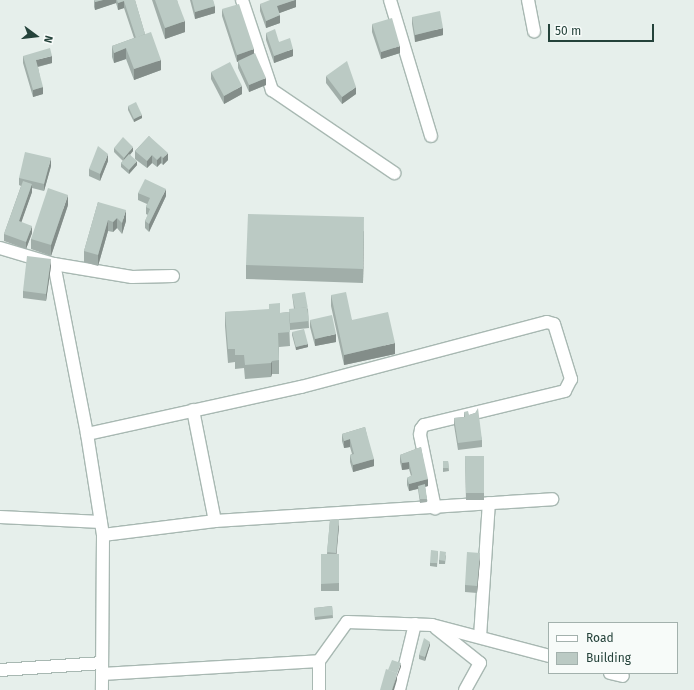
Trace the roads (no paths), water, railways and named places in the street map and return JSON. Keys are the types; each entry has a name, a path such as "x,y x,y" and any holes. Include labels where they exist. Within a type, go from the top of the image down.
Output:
{"street":[{"path":"242,0 272,90 394,173"},
{"path":"390,0 431,136"},
{"path":"528,0 534,31"},
{"path":"0,248 54,264 132,278 173,276"},
{"path":"54,264 87,434 103,536 102,690"},
{"path":"87,434 301,387 547,322 554,324 571,379 565,391 424,425 421,429 420,435 435,508"},
{"path":"194,410 215,520"},
{"path":"103,536 215,520 435,508 552,499"},
{"path":"480,637 489,503"},
{"path":"0,517 101,522"},
{"path":"319,690 320,660 347,622 432,624 548,656"},
{"path":"399,690 415,624"},
{"path":"432,624 480,662 465,690"},
{"path":"0,670 320,660"},
{"path":"614,674 622,676"}]}
